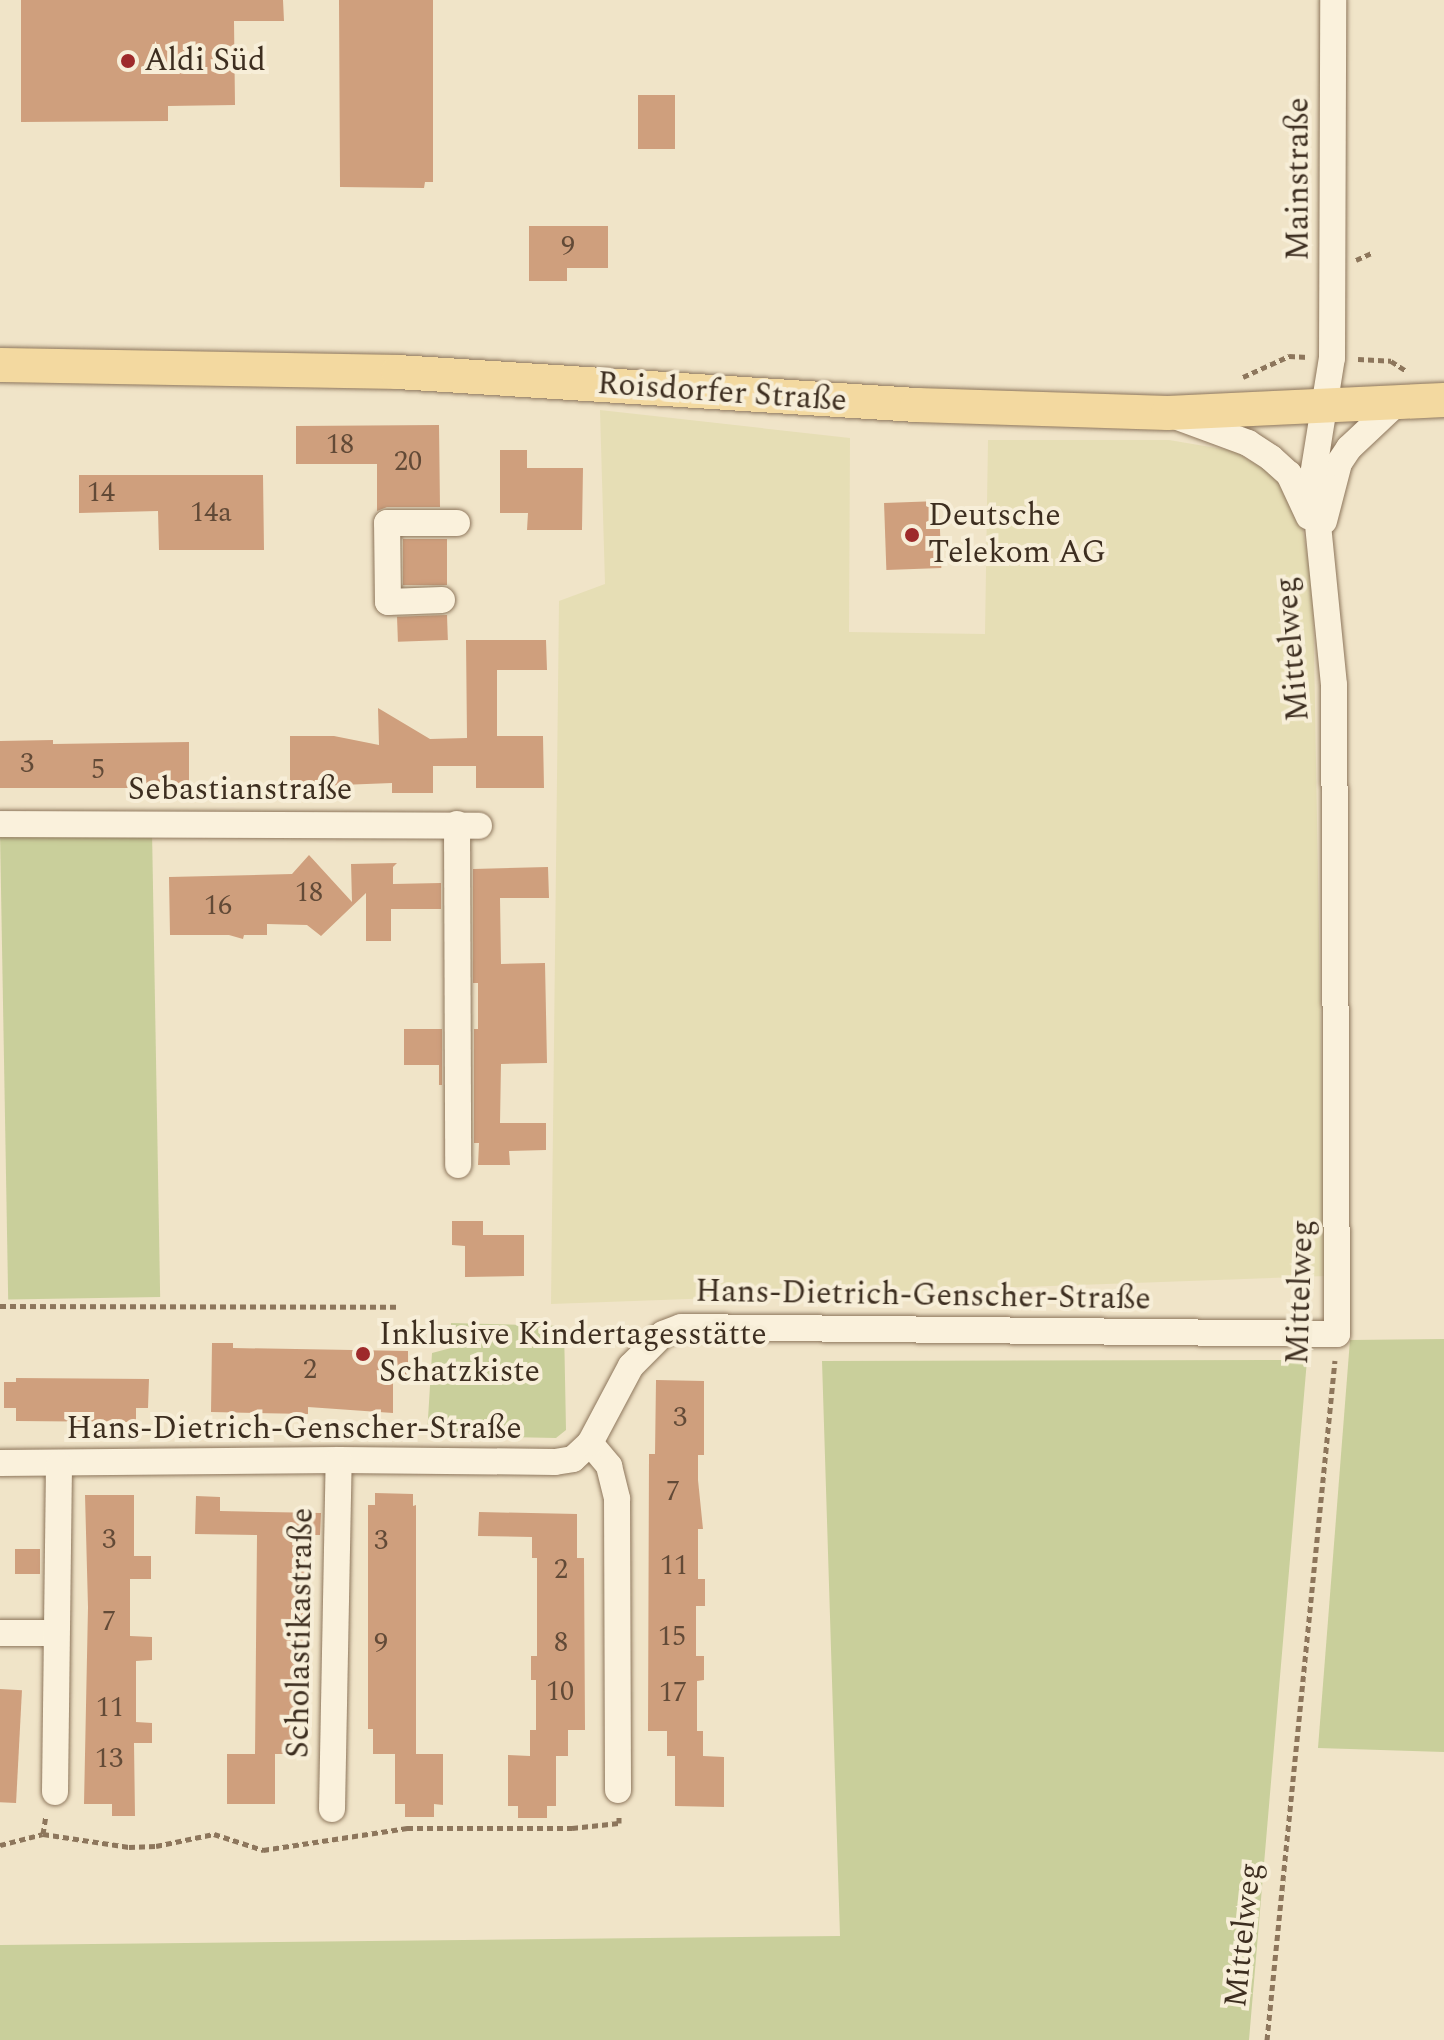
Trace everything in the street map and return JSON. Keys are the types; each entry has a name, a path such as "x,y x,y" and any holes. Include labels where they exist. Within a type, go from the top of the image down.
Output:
{"main road":[{"name":"Roisdorfer Straße","path":"0,365 398,372 917,405 1168,413 1325,408 1406,387 1444,400"}],"street":[{"name":"Mainstraße","path":"1332,358 1333,0"},
{"name":"Mittelweg","path":"1332,358 1313,475 1334,685 1337,1334"},
{"name":"Mittelweg","path":"1318,544 1339,463 1349,448 1406,387"},
{"name":"Mittelweg","path":"1168,413 1248,443 1271,458 1289,474 1302,495 1318,544"},
{"path":"442,600 388,602 387,523 457,523"},
{"name":"Sebastianstraße","path":"0,824 468,825 458,1165"},
{"name":"Hans-Dietrich-Genscher-Straße","path":"0,1463 555,1462 573,1459 590,1443 631,1366 663,1334 681,1327 1337,1334"},
{"path":"590,1443 609,1466 617,1499 618,1790"},
{"name":"Scholastikastraße","path":"332,1809 339,1460"},
{"path":"55,1792 54,1633 59,1464"},
{"path":"0,1633 54,1633"}],"path":[{"path":"1332,358 1391,361 1406,387"},
{"path":"0,1306 396,1307"},
{"name":"Mittelweg","path":"1267,2040 1337,1334"}],"shaded area":[{"path":"600,410 850,438 849,632 985,634 988,440 1169,440 1234,451 1275,476 1302,525 1313,590 1325,1276 551,1304 559,601 605,584"}],"green space":[{"path":"152,830 160,1297 8,1300 0,833"},
{"path":"451,1323 564,1326 566,1430 556,1438 427,1435 432,1353 451,1348"},
{"path":"1444,1339 1444,1752 1318,1748 1350,1340"},
{"path":"1307,1360 1249,2040 0,2040 0,1945 840,1936 822,1361"}],"building":[{"name":"Aldi Süd","path":"21,0 283,0 284,21 234,21 235,105 168,106 168,121 21,122"},
{"path":"339,0 433,0 433,182 425,182 424,188 340,187"},
{"path":"638,95 675,95 675,149 638,149"},
{"path":"529,226 608,226 608,268 567,268 567,281 529,281"},
{"path":"439,425 440,507 387,507 377,511 377,464 296,464 296,426"},
{"path":"500,450 527,450 527,468 583,468 582,530 527,530 528,513 500,513"},
{"path":"79,475 263,475 264,550 159,550 158,511 79,513"},
{"name":"Deutsche Telekom AG","path":"939,501 941,568 886,570 884,503"},
{"path":"403,539 447,539 447,585 403,585"},
{"path":"447,615 448,640 398,642 397,617"},
{"path":"466,640 546,640 547,670 497,670 497,736 543,736 544,788 476,788 476,766 433,766 433,793 392,793 392,783 290,787 290,736 334,736 379,745 378,708 430,739 467,738"},
{"path":"53,740 53,744 189,742 189,788 0,788 0,741"},
{"path":"309,855 352,902 351,864 397,863 393,867 393,884 441,883 441,909 391,909 391,941 366,941 366,893 321,936 307,925 267,924 267,935 244,935 243,939 229,935 170,935 169,877 292,874"},
{"path":"548,867 549,898 500,898 501,964 545,963 547,1063 501,1064 500,1123 546,1123 546,1150 509,1151 510,1165 478,1165 479,1143 474,1143 474,1029 478,1029 478,983 473,983 473,869"},
{"path":"404,1029 442,1029 442,1085 439,1085 439,1065 404,1065"},
{"path":"452,1221 483,1221 483,1235 524,1235 524,1276 465,1277 465,1246 452,1245"},
{"path":"212,1343 233,1343 233,1348 408,1351 408,1380 393,1380 393,1413 308,1407 308,1414 211,1412"},
{"path":"16,1378 149,1379 148,1408 136,1408 136,1422 16,1421 16,1408 4,1408 4,1382 16,1382"},
{"path":"656,1380 704,1381 704,1455 698,1455 703,1529 698,1529 698,1579 705,1579 705,1606 696,1606 696,1656 704,1656 704,1680 697,1681 697,1731 703,1731 703,1756 724,1757 724,1807 675,1806 675,1756 667,1756 667,1731 648,1731 649,1454 655,1454"},
{"path":"375,1493 413,1494 413,1506 416,1505 416,1754 443,1754 443,1805 434,1804 434,1817 405,1817 405,1804 395,1804 395,1754 373,1754 373,1729 368,1729 368,1505 375,1505"},
{"path":"85,1495 134,1495 134,1556 151,1556 151,1579 130,1579 130,1636 152,1637 152,1660 136,1661 136,1722 152,1723 152,1743 134,1743 135,1816 112,1816 112,1804 84,1804 88,1607"},
{"path":"196,1496 220,1497 220,1511 321,1513 320,1535 305,1535 304,1729 299,1729 299,1754 255,1754 257,1535 195,1534"},
{"path":"479,1512 577,1514 577,1558 584,1558 585,1730 568,1730 568,1756 556,1756 556,1806 547,1806 547,1818 518,1818 518,1806 508,1806 508,1755 530,1756 530,1730 536,1730 536,1680 531,1680 531,1656 537,1656 537,1558 532,1558 532,1537 478,1536"},
{"path":"15,1549 40,1549 40,1574 15,1574"},
{"path":"0,1689 22,1690 16,1803 0,1802"},
{"path":"227,1754 275,1754 275,1804 227,1804"}],"place":[{"name":"Aldi Süd","path":"128,61"},
{"name":"Deutsche Telekom AG","path":"912,535"},
{"name":"Inklusive Kindertagesstätte Schatzkiste","path":"363,1354"}]}
